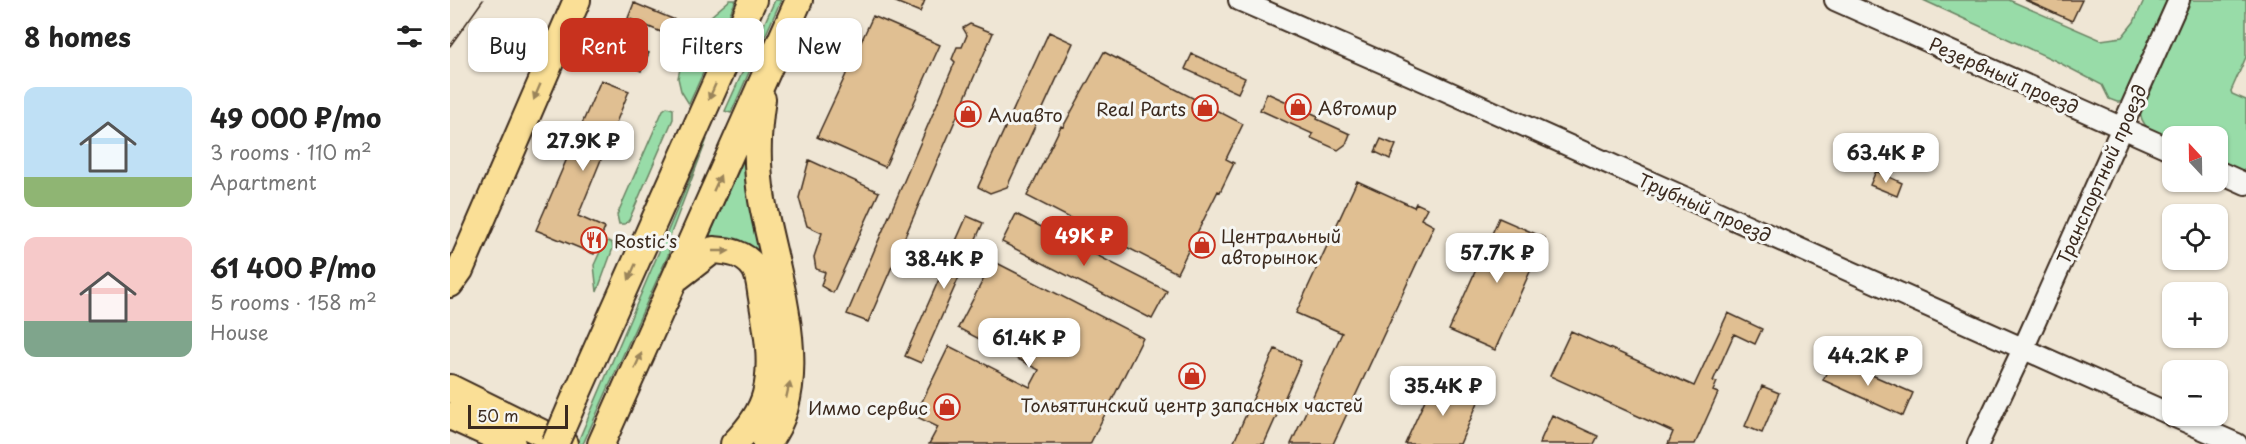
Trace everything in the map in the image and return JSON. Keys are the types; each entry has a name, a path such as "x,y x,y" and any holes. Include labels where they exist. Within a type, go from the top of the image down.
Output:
{"main road":[{"path":"450,284 460,270 577,0"},
{"path":"555,444 753,0"},
{"path":"601,444 799,0"},
{"path":"764,78 760,113 761,197 790,344 791,375 783,410 766,444"},
{"path":"696,128 718,116 727,115 733,123 734,145"},
{"path":"674,281 713,250 731,251 744,257 754,267 770,341 769,369 766,395 752,426 734,444"},
{"path":"450,388 564,444"},
{"path":"457,422 512,444"}],"street":[{"name":"Трубный проезд","path":"1239,0 2162,411"},
{"name":"Резервный проезд","path":"1835,0 2162,146"},
{"name":"Транспортный проезд","path":"1977,444 2023,349 2179,0"},
{"path":"2228,176 2246,184"},
{"name":"Трубный проезд","path":"2197,426 2237,444"}],"green space":[{"path":"730,0 736,0 728,18 709,18"},
{"path":"775,0 781,0 764,38 764,24"},
{"path":"1923,0 2009,0 2101,40 2122,37 2134,22 2144,0 2175,0 2125,102 2117,102 2109,99 2102,85 2056,61"},
{"path":"2188,0 2246,0 2246,57 2231,91 2232,94 2246,100 2246,173 2228,165 2228,126 2162,126 2162,136 2146,126 2140,109"},
{"path":"679,72 703,72 689,104 681,91 678,78"},
{"path":"743,72 749,72 731,113 725,111"},
{"path":"667,107 673,109 673,119 629,220 625,224 619,224 617,215 663,110"},
{"path":"707,139 668,241 669,253 583,444 577,444"},
{"path":"745,157 767,266 749,245 742,241 726,237 707,241"},
{"path":"608,241 612,243 613,248 597,292 594,265 604,243"}],"building":[{"path":"891,0 925,0 920,12"},
{"path":"2025,0 2082,0 2072,21"},
{"path":"634,3 670,18 660,18 660,32 648,26 648,18 628,18"},
{"path":"873,16 940,45 885,167 817,137 847,72 862,72 862,40"},
{"path":"970,24 993,33 868,322 847,314 955,62 952,59 957,47 962,47 967,35 963,28"},
{"path":"1049,32 1073,43 1007,187 990,193 978,187"},
{"path":"1104,52 1243,124 1226,159 1234,163 1177,273 1027,196 1061,126 1063,127"},
{"path":"1192,54 1245,78 1238,93 1185,69"},
{"path":"601,80 629,91 578,216 605,228 594,254 536,230"},
{"path":"1267,93 1318,116 1317,119 1350,134 1346,144 1338,150 1311,138 1313,134 1260,110"},
{"path":"1381,139 1396,145 1390,159 1375,152"},
{"path":"809,160 879,192 833,293 821,286 825,272 816,269 814,257 822,233 807,226 799,198"},
{"path":"1876,171 1902,183 1897,196 1870,185"},
{"path":"1357,181 1414,207 1416,203 1427,208 1421,219 1434,226 1333,444 1291,444 1342,333 1296,313"},
{"path":"1016,214 1167,291 1152,319 1002,242"},
{"path":"967,216 983,223 921,363 905,356"},
{"path":"1499,218 1545,238 1495,350 1449,330"},
{"path":"993,261 1143,338 1090,444 929,444 938,427 915,416 949,346 1030,387 1039,370 958,328"},
{"path":"1728,313 1762,329 1755,344 1734,334 1713,381 1717,382 1713,391 1718,393 1695,444 1668,444 1673,432 1550,376 1571,331 1694,386"},
{"path":"1275,349 1301,361 1264,444 1233,444"},
{"path":"1833,358 1913,393 1903,416 1823,380"},
{"path":"1434,380 1479,400 1460,444 1405,444"},
{"path":"1762,386 1779,393 1762,433 1745,426"},
{"path":"1552,415 1598,436 1594,444 1539,444"}],"tram line":[{"path":"450,46 483,0"}],"place":[{"name":"Автомир","path":"1298,107"},
{"name":"Real Parts","path":"1205,108"},
{"name":"Алиавто","path":"968,114"},
{"name":"Rostic's","path":"594,240"},
{"name":"Центральный авторынок","path":"1202,245"},
{"name":"Тольяттинский центр запасных частей","path":"1192,376"},
{"name":"Иммо сервис","path":"947,407"}]}
